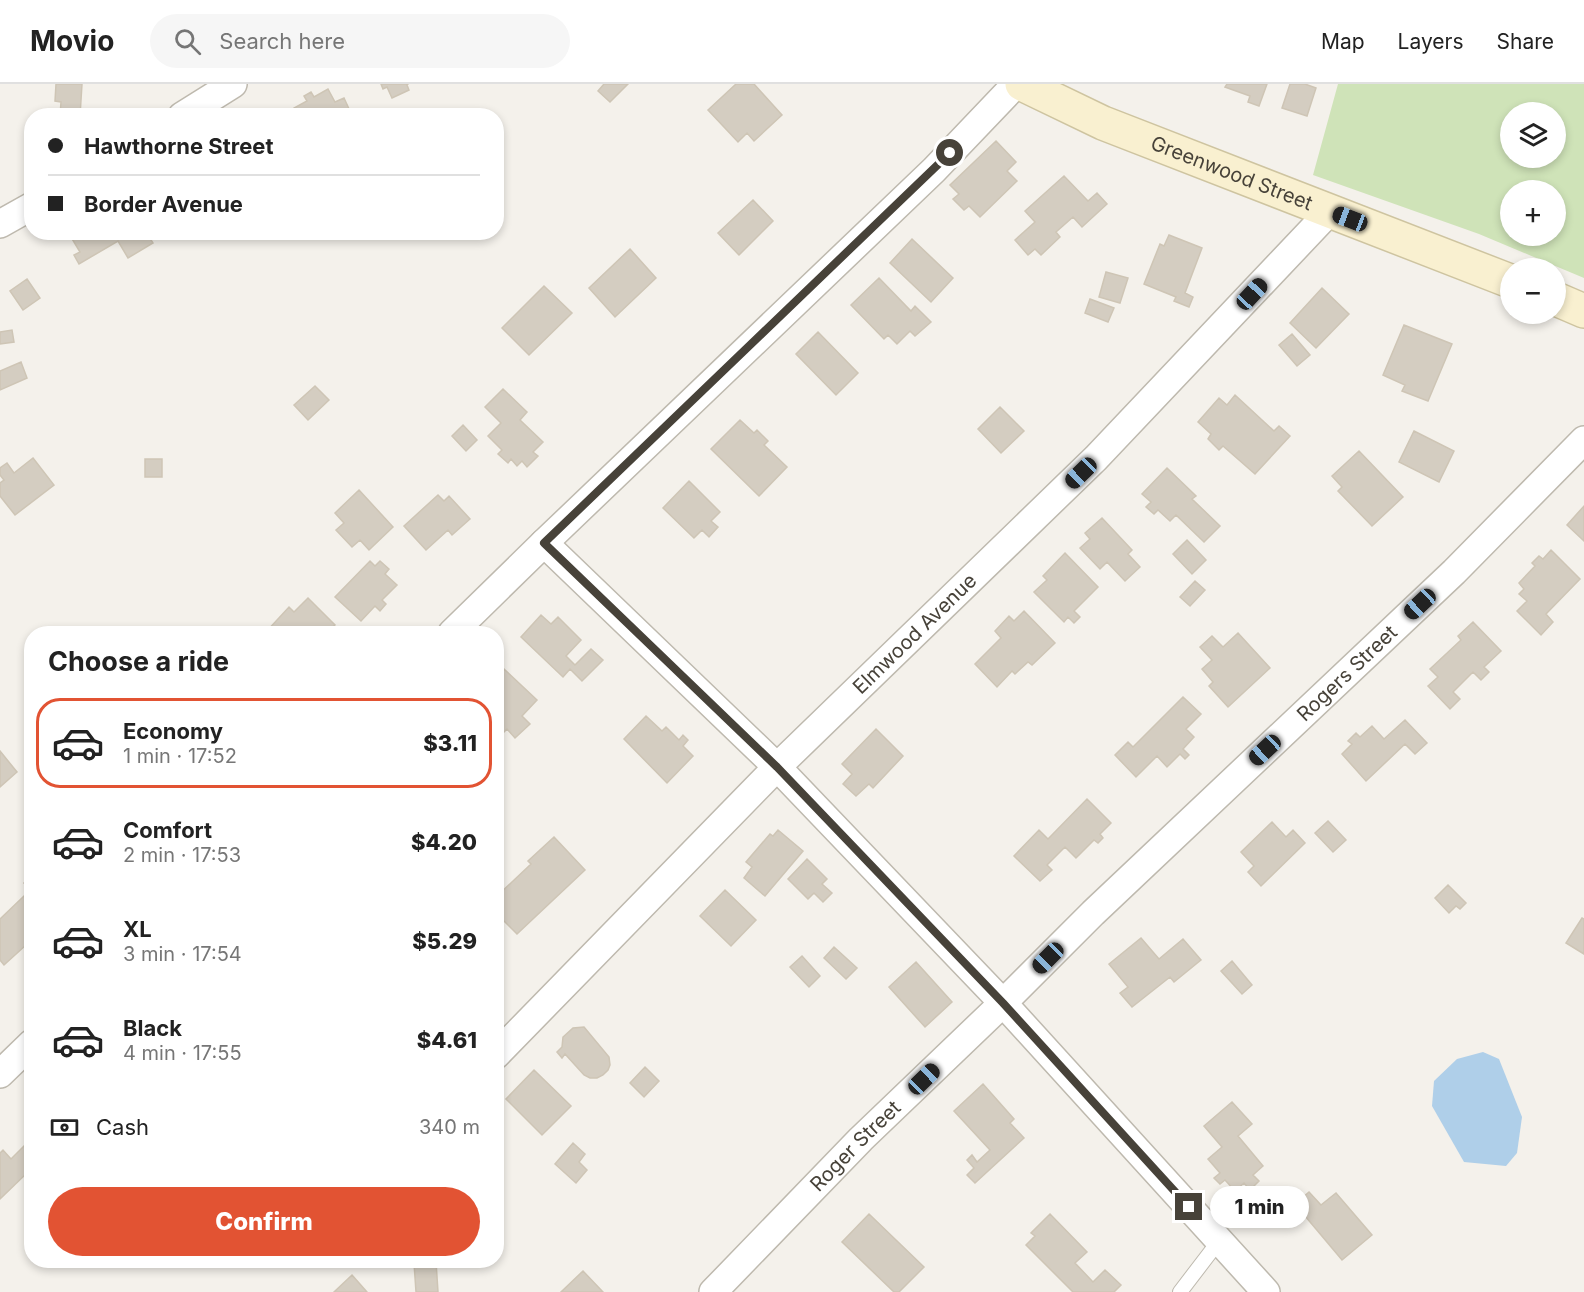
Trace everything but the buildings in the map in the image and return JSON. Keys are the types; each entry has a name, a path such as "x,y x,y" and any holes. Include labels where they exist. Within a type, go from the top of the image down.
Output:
{"street":[{"path":"195,108 233,84"},
{"path":"459,626 933,170 1016,84"},
{"name":"Greenwood Street","path":"1022,84 1103,123 1500,277"},
{"path":"0,224 24,210"},
{"name":"Elmwood Avenue","path":"504,1047 777,767 1096,459 1330,211"},
{"path":"1566,303 1584,310"},
{"name":"Rogers Street","path":"1003,1003 1093,913 1454,572 1584,440"},
{"path":"544,543 777,767 1003,1003 1266,1292"},
{"name":"Roger Street","path":"713,1292 861,1139 1003,1003"},
{"path":"0,1074 24,1051"}],"lane":[{"path":"1180,1292 1220,1241"}],"green space":[{"path":"1338,84 1584,84 1584,278 1566,270 1566,258 1536,258 1508,246 1566,246 1566,180 1500,180 1500,243 1313,175"}],"water":[{"path":"1483,1052 1499,1059 1522,1117 1517,1153 1506,1166 1464,1162 1432,1106 1434,1081 1457,1059"}],"route":[{"path":"950,153 544,543 777,767 1003,1003 1189,1207"}]}
